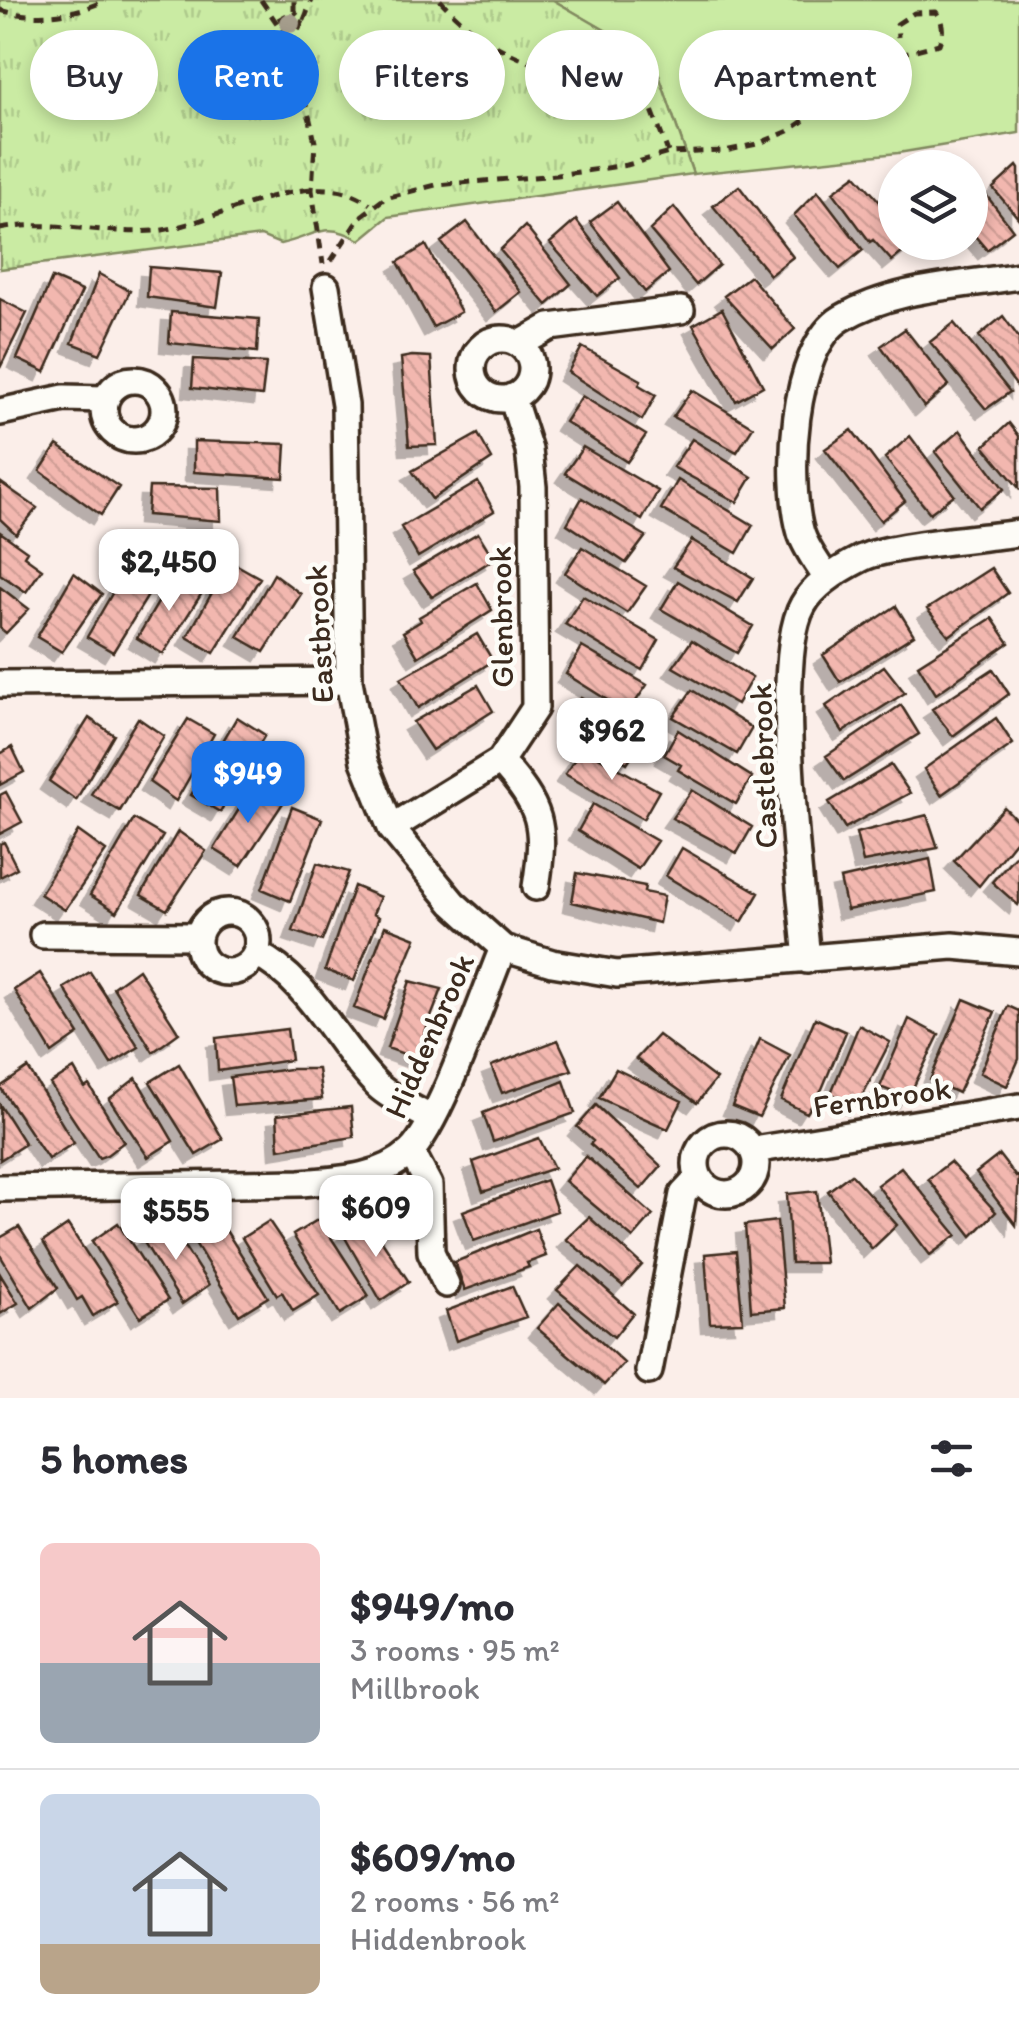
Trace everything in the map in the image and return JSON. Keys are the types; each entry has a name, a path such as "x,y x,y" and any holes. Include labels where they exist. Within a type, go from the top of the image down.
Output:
{"street":[{"path":"1019,276 880,298 837,320 810,362 795,416 793,480 802,535 827,580 865,556 1019,533"},
{"name":"Eastbrook","path":"326,287 345,405 349,681 364,761 391,828 453,903 503,948 552,963 617,974 953,946 1019,952"},
{"path":"520,344 550,328 681,310"},
{"path":"502,338 520,344 533,368 527,386 512,398 485,393 472,369 484,344 502,338"},
{"path":"0,412 64,398 106,399"},
{"name":"Glenbrook","path":"391,828 500,761 535,708 533,487 529,450 512,398"},
{"name":"Castlebrook","path":"807,960 789,721 792,644 802,605 827,580"},
{"path":"0,684 349,681"},
{"path":"500,761 534,802 542,821 536,886"},
{"path":"239,914 254,926 256,954 235,972 216,970 202,958 198,936 212,916 239,914"},
{"path":"43,935 198,936"},
{"name":"Hiddenbrook","path":"0,1188 342,1180 383,1170 412,1151 432,1119 503,948"},
{"path":"256,954 274,962 380,1088 432,1119"},
{"name":"Fernbrook","path":"754,1150 1019,1107"},
{"path":"713,1136 741,1137 754,1150 753,1178 740,1191 721,1194 699,1177 696,1158 713,1136"},
{"path":"412,1151 428,1185 431,1252 446,1284"},
{"path":"649,1371 683,1194 699,1177"}],"path":[{"path":"0,10 48,16 77,13 106,0"},
{"path":"261,0 283,30"},
{"path":"294,0 294,11 304,20"},
{"path":"299,30 312,0"},
{"path":"440,0 489,43 508,52 558,69 618,76 644,89 668,153"},
{"path":"278,20 294,11"},
{"path":"897,30 897,24 914,13 936,12 944,32 938,44 912,51"},
{"path":"309,120 315,142 312,190 324,272 371,204 416,189 627,165 668,153 725,151 789,132 806,120"},
{"path":"0,229 37,224 106,231 171,229 252,201 312,190 349,188 371,204"}],"green space":[{"path":"0,0 553,0 605,30 525,30 525,120 659,120 659,75 693,174 388,217 360,240 328,230 280,244 261,236 0,269"},
{"path":"553,0 1019,0 1019,133 916,150 878,150 878,155 693,174 659,75 659,30 605,30"}],"building":[{"path":"1017,166 1019,169 1019,219 993,188"},
{"path":"856,175 878,200 878,246 873,240 870,242 833,192"},
{"path":"739,186 793,257 770,275 713,206"},
{"path":"818,191 863,250 840,269 794,215"},
{"path":"988,197 1013,230 988,249"},
{"path":"617,202 669,272 645,292 590,222"},
{"path":"674,207 719,265 696,285 650,230"},
{"path":"576,220 620,278 597,296 550,243"},
{"path":"467,222 521,292 496,312 441,242"},
{"path":"525,226 571,284 547,305 500,250"},
{"path":"426,245 461,312 433,327 398,262"},
{"path":"149,267 222,273 217,307 147,297"},
{"path":"99,274 130,291 100,354 72,343"},
{"path":"750,276 795,329 773,349 724,296"},
{"path":"52,278 82,291 45,372 17,359"},
{"path":"0,299 27,313 0,368"},
{"path":"722,309 763,386 736,401 693,325"},
{"path":"171,312 259,319 257,352 169,343"},
{"path":"1003,316 1019,338 1019,389 979,336"},
{"path":"954,323 1010,392 986,409 930,342"},
{"path":"905,329 949,385 924,407 881,346"},
{"path":"582,347 641,380 639,385 656,395 642,420 568,372"},
{"path":"431,357 437,445 409,446 401,358"},
{"path":"194,359 266,363 262,396 192,388"},
{"path":"692,390 753,427 737,452 673,417"},
{"path":"582,396 646,435 627,462 565,422"},
{"path":"1009,423 1019,436 1019,488 984,446"},
{"path":"852,430 905,501 881,521 825,449"},
{"path":"960,430 1004,489 980,508 935,452"},
{"path":"478,434 492,459 432,499 412,471"},
{"path":"910,436 954,495 930,513 885,458"},
{"path":"692,439 752,477 737,502 673,467"},
{"path":"194,441 286,444 284,478 194,472"},
{"path":"57,445 119,487 101,515 40,471"},
{"path":"583,447 658,491 642,520 565,473"},
{"path":"678,480 753,525 737,553 661,509"},
{"path":"0,482 37,508 16,534 0,519"},
{"path":"478,482 494,511 418,557 401,527"},
{"path":"149,487 220,488 221,521 147,515"},
{"path":"582,498 646,536 626,563 567,524"},
{"path":"0,532 27,551 24,556 42,569 26,592 0,574"},
{"path":"478,533 494,559 432,597 413,571"},
{"path":"692,540 753,578 738,602 673,567"},
{"path":"582,547 646,586 627,613 565,573"},
{"path":"230,561 260,578 214,653 187,637"},
{"path":"135,564 159,578 113,652 87,637 121,578 125,581"},
{"path":"991,568 1008,593 949,636 927,609"},
{"path":"74,573 102,594 62,652 37,637"},
{"path":"175,574 202,593 163,654 137,638"},
{"path":"274,574 301,594 264,652 238,637"},
{"path":"678,581 753,626 737,653 661,609"},
{"path":"477,583 492,610 418,657 403,632 421,621 419,617"},
{"path":"0,587 29,609 6,633 0,628"},
{"path":"583,596 659,640 642,670 565,624"},
{"path":"896,606 914,635 840,682 823,655"},
{"path":"992,618 1009,643 936,694 918,665"},
{"path":"477,634 493,661 418,708 401,678"},
{"path":"692,640 752,678 737,704 673,667"},
{"path":"582,647 647,685 628,713 566,674"},
{"path":"884,666 905,693 843,732 826,706"},
{"path":"993,669 1009,694 953,736 932,709"},
{"path":"478,685 493,711 432,750 413,722"},
{"path":"692,690 752,728 737,754 673,717"},
{"path":"581,698 646,735 627,763 565,724"},
{"path":"901,705 919,734 844,781 826,756"},
{"path":"237,717 265,735 220,812 191,795"},
{"path":"89,718 114,735 76,800 49,781"},
{"path":"138,718 164,736 120,811 91,794"},
{"path":"996,718 1013,744 941,795 924,769"},
{"path":"188,719 214,734 176,801 149,782"},
{"path":"678,730 752,777 736,804 678,770 681,765 664,755"},
{"path":"12,747 24,772 0,785 0,754"},
{"path":"582,748 659,791 643,819 565,774"},
{"path":"891,765 910,793 845,828 829,802"},
{"path":"253,787 283,803 241,866 214,849"},
{"path":"692,790 752,827 737,853 672,818"},
{"path":"6,792 22,822 0,834 0,795"},
{"path":"593,804 657,841 638,869 578,831"},
{"path":"292,807 322,819 290,901 262,889"},
{"path":"1004,807 1019,822 1019,836 979,886 954,861"},
{"path":"927,815 938,848 863,862 856,833"},
{"path":"134,819 163,836 117,912 90,895"},
{"path":"78,831 106,851 65,910 40,894"},
{"path":"178,831 206,851 167,910 141,895"},
{"path":"4,842 17,868 0,877 0,844"},
{"path":"682,848 759,893 742,922 666,876"},
{"path":"1019,851 1019,903 1018,905 992,882"},
{"path":"930,859 936,892 847,910 840,879"},
{"path":"317,863 349,872 322,941 293,931"},
{"path":"577,873 645,886 644,892 664,896 659,923 572,902"},
{"path":"354,886 380,897 373,914 379,917 354,981 325,970"},
{"path":"385,926 416,938 383,1019 354,1008"},
{"path":"138,969 179,1033 153,1052 113,987"},
{"path":"90,972 139,1047 111,1064 64,988"},
{"path":"40,973 79,1034 52,1053 14,990"},
{"path":"410,981 442,989 415,1058 387,1048"},
{"path":"964,999 995,1012 958,1093 930,1080"},
{"path":"1008,1006 1019,1011 1019,1059 1007,1086 980,1073"},
{"path":"815,1018 846,1032 822,1089 807,1113 781,1100"},
{"path":"909,1019 939,1035 908,1098 880,1087"},
{"path":"859,1025 890,1042 857,1106 831,1093"},
{"path":"287,1029 291,1060 218,1071 216,1038"},
{"path":"658,1035 716,1079 697,1103 636,1059"},
{"path":"760,1039 790,1055 759,1117 732,1106"},
{"path":"558,1040 572,1070 502,1093 491,1066"},
{"path":"179,1064 223,1139 196,1155 150,1082"},
{"path":"28,1068 74,1143 48,1159 0,1087"},
{"path":"74,1069 85,1088 89,1085 124,1142 99,1158 50,1084"},
{"path":"318,1069 322,1099 234,1106 230,1077"},
{"path":"616,1069 682,1101 668,1129 599,1098"},
{"path":"136,1078 173,1141 148,1157 109,1099"},
{"path":"564,1081 575,1113 493,1142 483,1113"},
{"path":"0,1105 25,1144 0,1160"},
{"path":"596,1105 661,1166 641,1189 590,1144 593,1141 577,1127"},
{"path":"351,1107 354,1137 279,1149 277,1115"},
{"path":"539,1138 554,1168 483,1192 473,1162"},
{"path":"999,1155 1016,1177 1019,1175 1016,1225 976,1173"},
{"path":"586,1156 653,1215 633,1238 565,1181"},
{"path":"950,1162 996,1212 972,1236 928,1179"},
{"path":"901,1167 957,1235 930,1255 877,1185"},
{"path":"851,1174 897,1225 872,1249 828,1191"},
{"path":"546,1180 557,1211 474,1241 463,1211"},
{"path":"817,1191 825,1263 791,1263 787,1194"},
{"path":"589,1217 642,1265 623,1286 566,1239"},
{"path":"367,1218 409,1282 381,1301 343,1234"},
{"path":"319,1219 369,1296 340,1314 293,1235"},
{"path":"220,1221 268,1297 239,1315 192,1238"},
{"path":"269,1221 319,1295 293,1311 282,1292 277,1295 242,1238"},
{"path":"777,1221 785,1308 751,1311 745,1225"},
{"path":"118,1223 168,1300 140,1317 92,1241"},
{"path":"169,1223 209,1285 182,1304 142,1239"},
{"path":"68,1225 118,1301 93,1316 82,1297 77,1300 43,1242"},
{"path":"19,1227 58,1288 32,1308 0,1255 0,1238"},
{"path":"536,1229 546,1256 527,1263 529,1267 465,1290 455,1262"},
{"path":"736,1251 743,1322 710,1323 705,1254"},
{"path":"580,1266 633,1313 614,1337 557,1290"},
{"path":"0,1274 18,1303 0,1314"},
{"path":"512,1286 526,1317 456,1341 446,1311"},
{"path":"559,1303 624,1363 604,1385 537,1328"}]}
